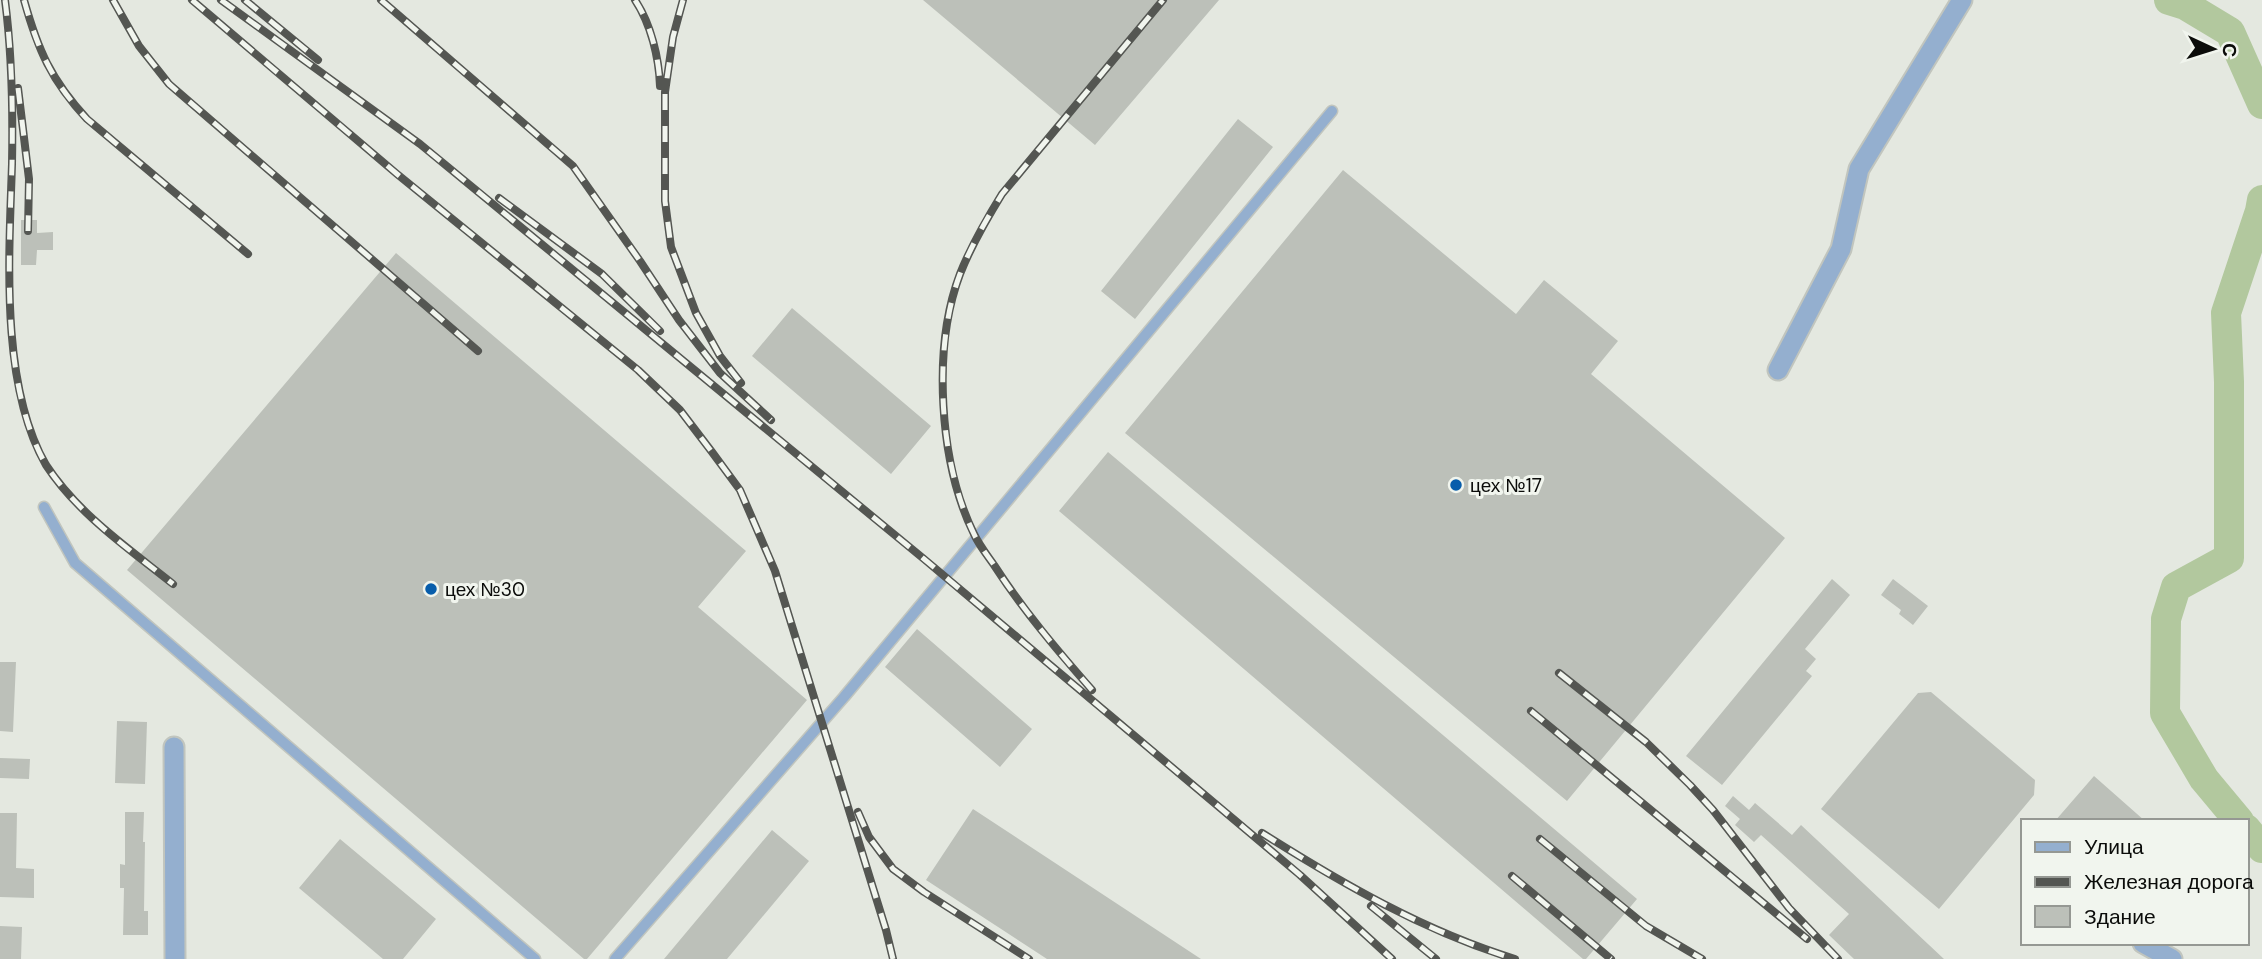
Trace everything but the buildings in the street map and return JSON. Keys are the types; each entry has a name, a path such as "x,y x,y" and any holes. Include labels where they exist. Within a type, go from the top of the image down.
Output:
{"street":[{"path":"1778,370 1841,249 1859,169 1962,0"},
{"path":"174,747 175,959"},
{"path":"2147,945 2172,959"}],"lane":[{"path":"615,959 844,697 1332,111"},
{"path":"44,507 75,564 535,959"}],"waterway":[{"path":"2169,0 2185,5 2230,32 2262,104"},
{"path":"2237,819 2204,779 2165,713 2166,619 2176,587 2229,558 2229,382 2226,313 2262,200"},
{"path":"2248,831 2262,848"}],"railway":[{"path":"5,0 12,103 9,279 11,319 14,359 31,433 46,465 88,515 173,584"},
{"path":"24,0 47,64 64,91 87,119 248,254"},
{"path":"113,0 139,46 169,84 478,351"},
{"path":"192,0 397,174 638,370 680,410 740,490 775,571 893,959"},
{"path":"221,0 420,144 924,559 1300,875 1392,959"},
{"path":"245,0 318,60"},
{"path":"381,0 573,166 679,320 720,373 771,420"},
{"path":"635,0 646,20 653,42 660,86"},
{"path":"683,0 673,37 665,92 665,201 671,247 696,313 720,356 741,383"},
{"path":"1092,690 1029,614 974,534 953,474 947,440 943,405 945,336 960,274 979,233 1002,194 1163,0"},
{"path":"18,88 29,179 28,231"},
{"path":"499,198 602,274 660,331"},
{"path":"1559,673 1646,742 1690,785 1713,810 1789,908 1838,959"},
{"path":"1531,711 1807,939"},
{"path":"858,812 869,837 893,869 1029,959"},
{"path":"1262,833 1385,905 1448,935 1515,959"},
{"path":"1540,839 1646,926 1702,959"},
{"path":"1512,876 1611,959"},
{"path":"1371,906 1436,959"}],"place":[{"name":"цех №17","path":"1456,485"},
{"name":"цех №30","path":"431,589"}]}
